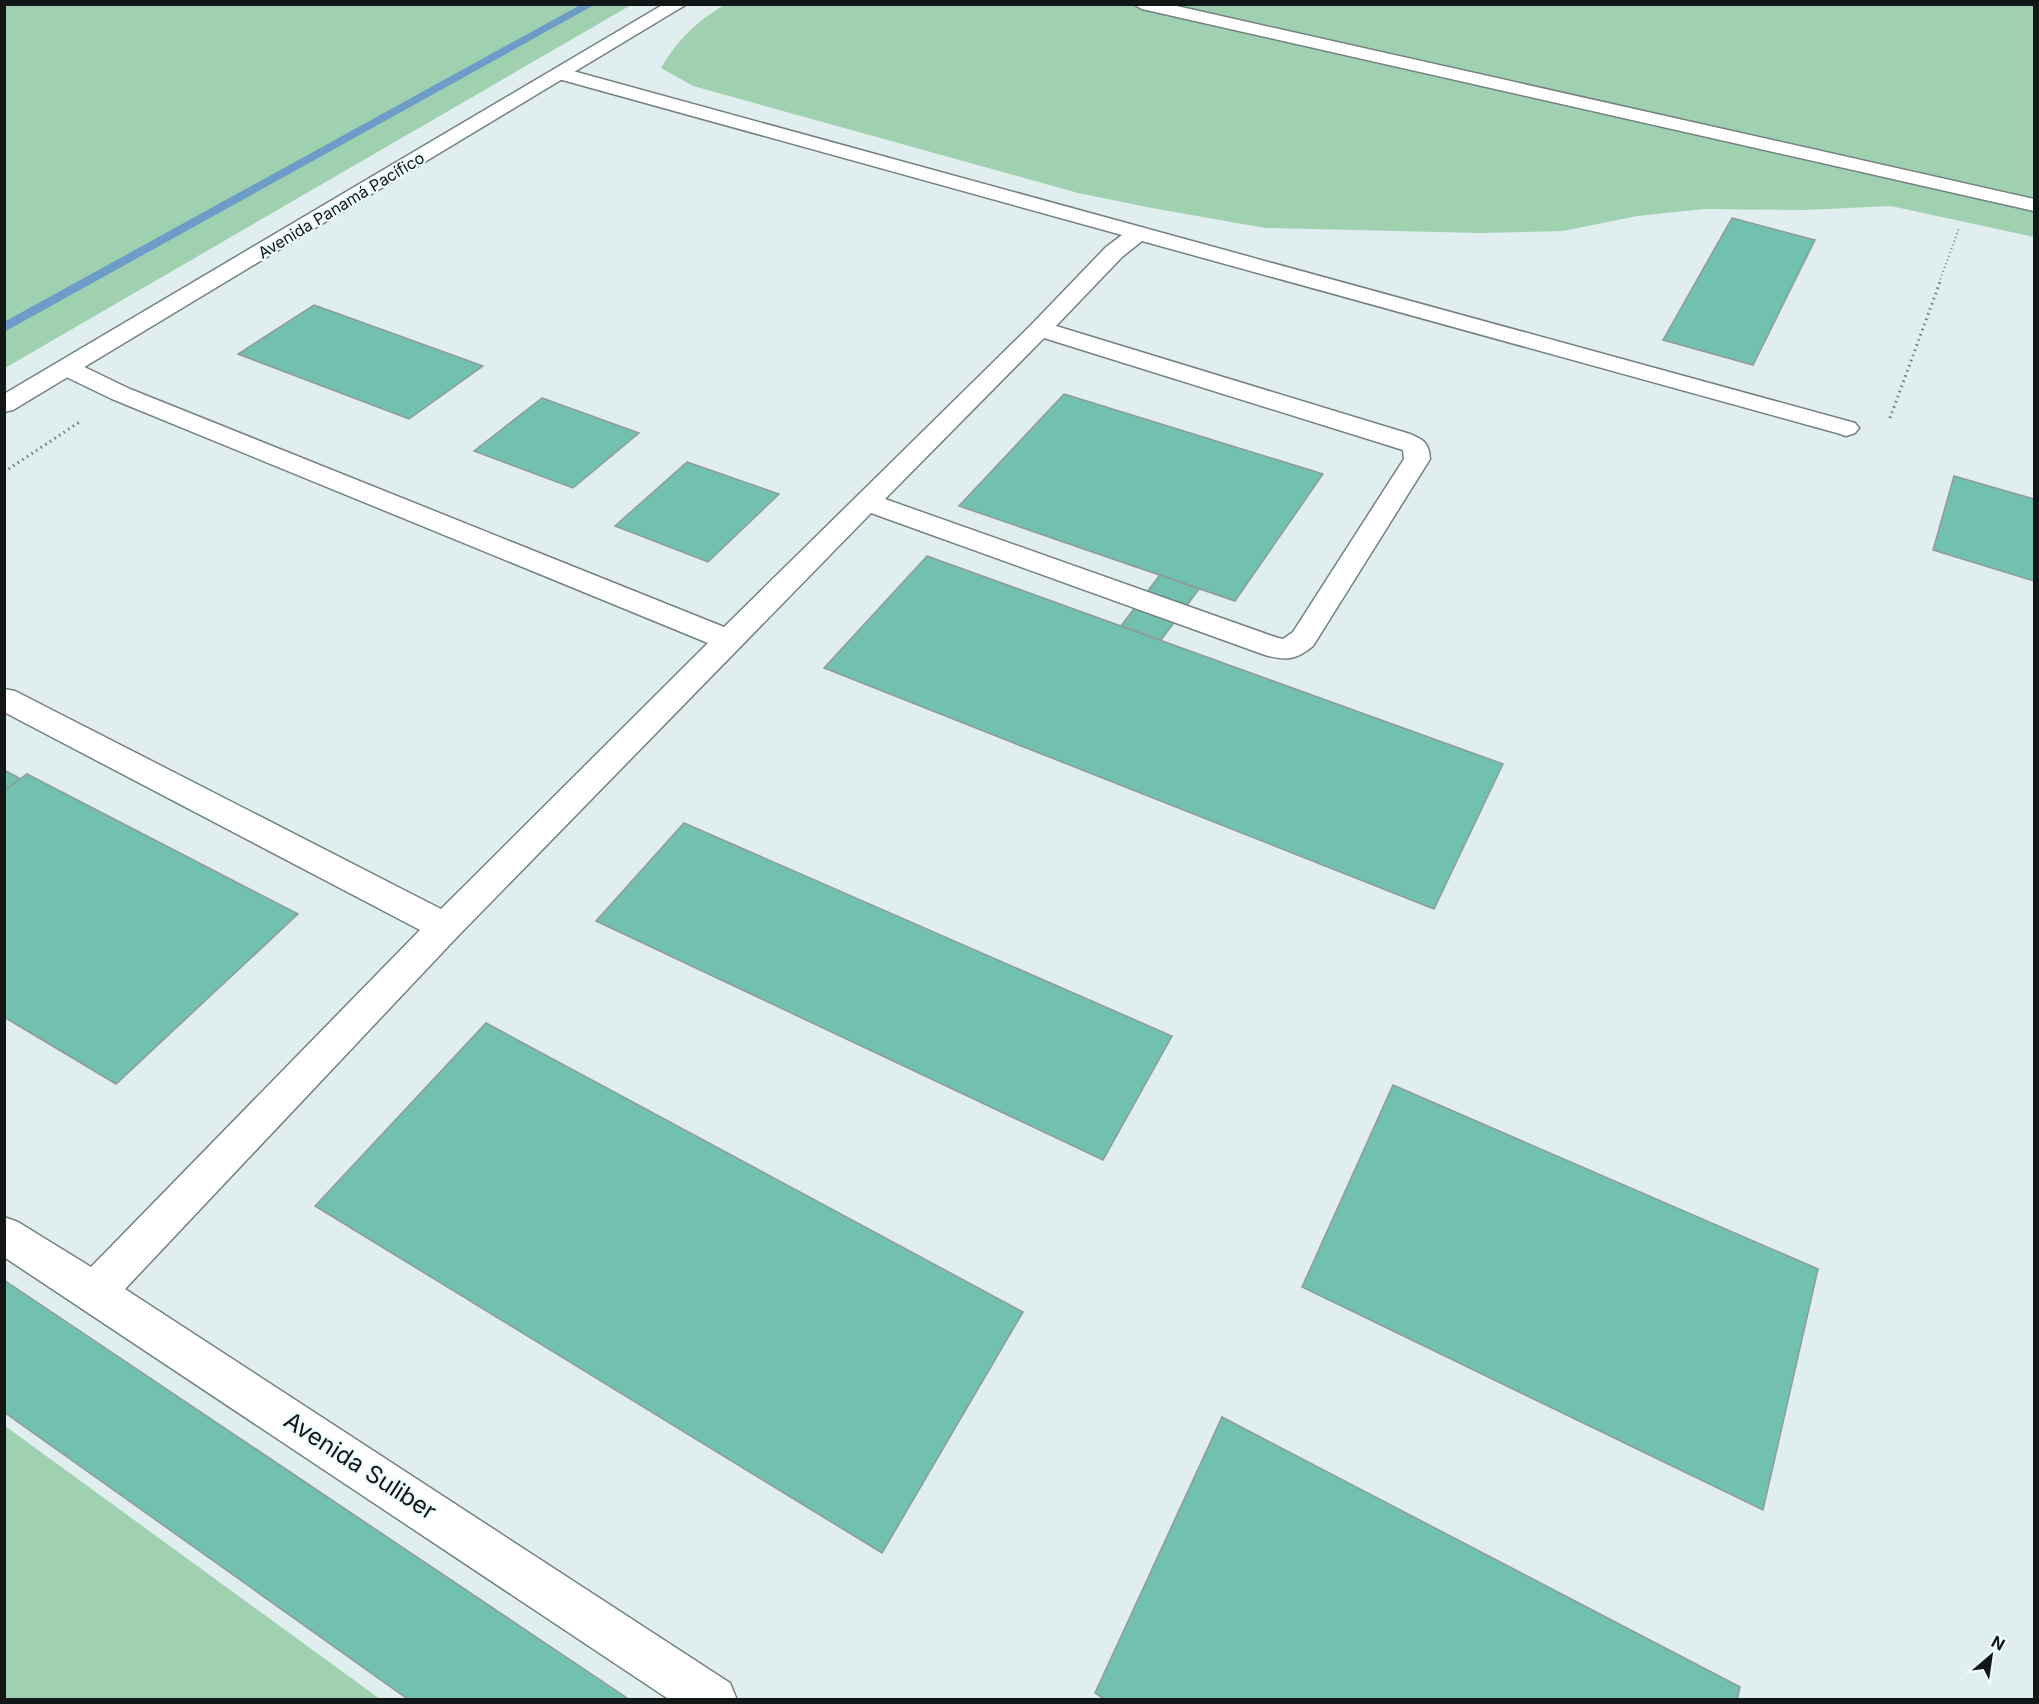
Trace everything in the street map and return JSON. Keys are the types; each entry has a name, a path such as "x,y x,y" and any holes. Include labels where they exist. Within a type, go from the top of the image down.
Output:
{"street":[{"name":"Avenida Panamá Pacífico","path":"4,405 678,4"},
{"path":"1142,4 2034,205"},
{"path":"562,74 1846,428"},
{"path":"95,1292 445,927 1114,252 1137,234"},
{"path":"866,502 1275,648 1289,650 1303,639 1417,459 1416,446 1401,439 1040,329"},
{"path":"67,368 121,394 728,640"},
{"path":"4,699 445,927"},
{"name":"Avenida Suliber","path":"4,1235 95,1292 713,1700"}],"path":[{"path":"4,472 121,394"}],"green space":[{"path":"5,4 631,4 631,5 5,368"},
{"path":"726,4 2034,5 2034,237 1891,206 1805,210 1704,209 1637,216 1563,231 1479,233 1265,228 1152,208 1078,193 693,86 661,68 689,32"},
{"path":"5,1426 380,1699 5,1699"}],"building":[{"path":"1732,218 1815,240 1753,365 1663,340"},
{"path":"314,305 483,366 409,419 238,354"},
{"path":"1064,394 1323,474 1235,601 959,506"},
{"path":"542,398 639,433 573,488 474,451"},
{"path":"687,462 779,494 708,562 615,526"},
{"path":"1954,476 2034,499 2034,581 1933,550"},
{"path":"927,556 1503,764 1434,909 824,668"},
{"path":"1160,575 1199,589 1161,640 1121,626"},
{"path":"4,770 21,779 4,791"},
{"path":"27,774 298,914 116,1084 4,1017 4,791"},
{"path":"684,823 1172,1036 1103,1160 596,921"},
{"path":"486,1023 1023,1312 882,1553 315,1206"},
{"path":"1393,1085 1818,1269 1763,1510 1302,1287"},
{"path":"4,1280 630,1700 409,1700 4,1412"},
{"path":"1222,1417 1740,1687 1737,1700 1106,1700 1095,1693"}],"waterway":[{"path":"4,328 591,4"}]}
